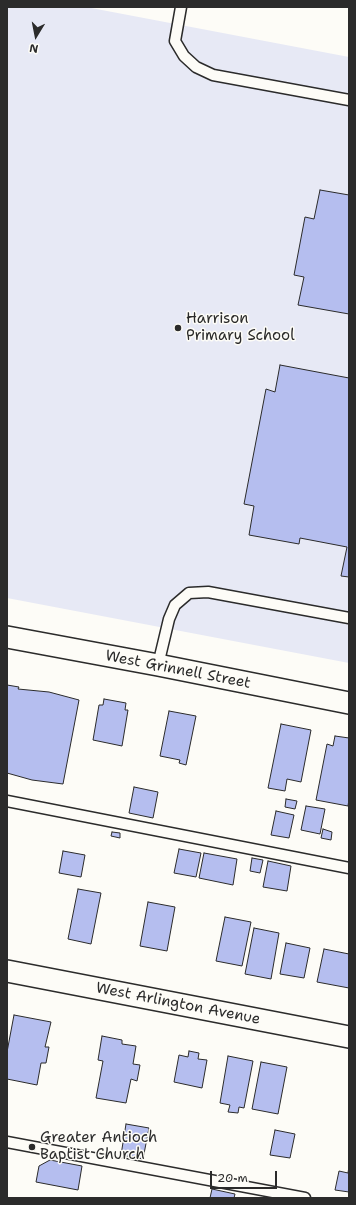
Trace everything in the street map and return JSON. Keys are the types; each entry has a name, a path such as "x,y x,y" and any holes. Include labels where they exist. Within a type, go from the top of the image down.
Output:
{"street":[{"name":"West Grinnell Street","path":"7,637 349,703"},
{"name":"West Arlington Avenue","path":"7,972 349,1037"}],"lane":[{"path":"181,7 175,41 184,56 196,68 213,75 349,100"},
{"path":"158,665 169,619 175,605 189,593 208,592 349,618"},
{"path":"7,801 349,868"},
{"path":"7,1142 305,1198"}],"shaded area":[{"name":"Harrison Primary School","path":"7,7 86,7 349,57 349,663 7,598"}],"building":[{"path":"320,190 349,195 349,314 298,305 304,277 294,275 305,217 314,219"},
{"path":"280,365 349,378 349,577 341,576 347,547 300,538 299,544 249,535 254,506 244,504 266,389 275,392"},
{"path":"7,685 19,687 18,689 49,692 79,700 63,784 32,780 7,773"},
{"path":"104,699 126,703 125,710 128,710 122,746 93,740 99,705 103,705"},
{"path":"169,711 196,716 186,765 179,763 180,760 160,756"},
{"path":"281,724 311,730 301,782 287,779 285,791 268,788"},
{"path":"335,736 349,738 348,806 316,800 327,744 333,746"},
{"path":"134,787 158,792 153,818 129,813"},
{"path":"286,799 297,801 295,809 285,807"},
{"path":"306,806 325,809 320,834 301,830"},
{"path":"276,811 294,815 289,838 271,835"},
{"path":"323,829 332,832 331,840 321,838"},
{"path":"112,832 120,833 120,838 111,836"},
{"path":"179,849 201,853 196,877 174,873"},
{"path":"63,851 85,855 81,877 59,873"},
{"path":"204,853 237,859 233,885 199,878"},
{"path":"252,858 263,860 260,873 250,871"},
{"path":"268,861 291,866 287,891 263,887"},
{"path":"78,889 101,893 91,944 68,939"},
{"path":"148,902 175,907 167,951 140,946"},
{"path":"225,917 251,922 242,966 216,961"},
{"path":"254,928 279,933 271,979 245,974"},
{"path":"286,943 310,948 304,978 280,974"},
{"path":"324,949 349,954 349,988 317,982"},
{"path":"14,1015 51,1022 45,1047 49,1047 46,1063 41,1063 37,1085 7,1079 7,1052"},
{"path":"102,1036 122,1040 122,1044 136,1046 133,1064 140,1065 137,1081 131,1079 126,1103 96,1098 103,1061 98,1060"},
{"path":"189,1051 199,1053 198,1059 207,1060 202,1088 174,1082 179,1055 188,1057"},
{"path":"228,1056 253,1061 244,1108 239,1107 238,1113 228,1112 230,1105 220,1103"},
{"path":"261,1062 287,1067 278,1114 252,1109"},
{"path":"126,1124 149,1128 143,1159 121,1155"},
{"path":"275,1130 295,1134 290,1158 270,1155"},
{"path":"50,1160 82,1166 78,1190 36,1182 39,1166"},
{"path":"349,1166 349,1192 335,1190 339,1171 348,1173"},
{"path":"212,1189 235,1194 234,1198 210,1198"}],"place":[{"name":"Harrison Primary School","path":"178,328"},
{"name":"Greater Antioch Baptist Church","path":"32,1147"}]}
